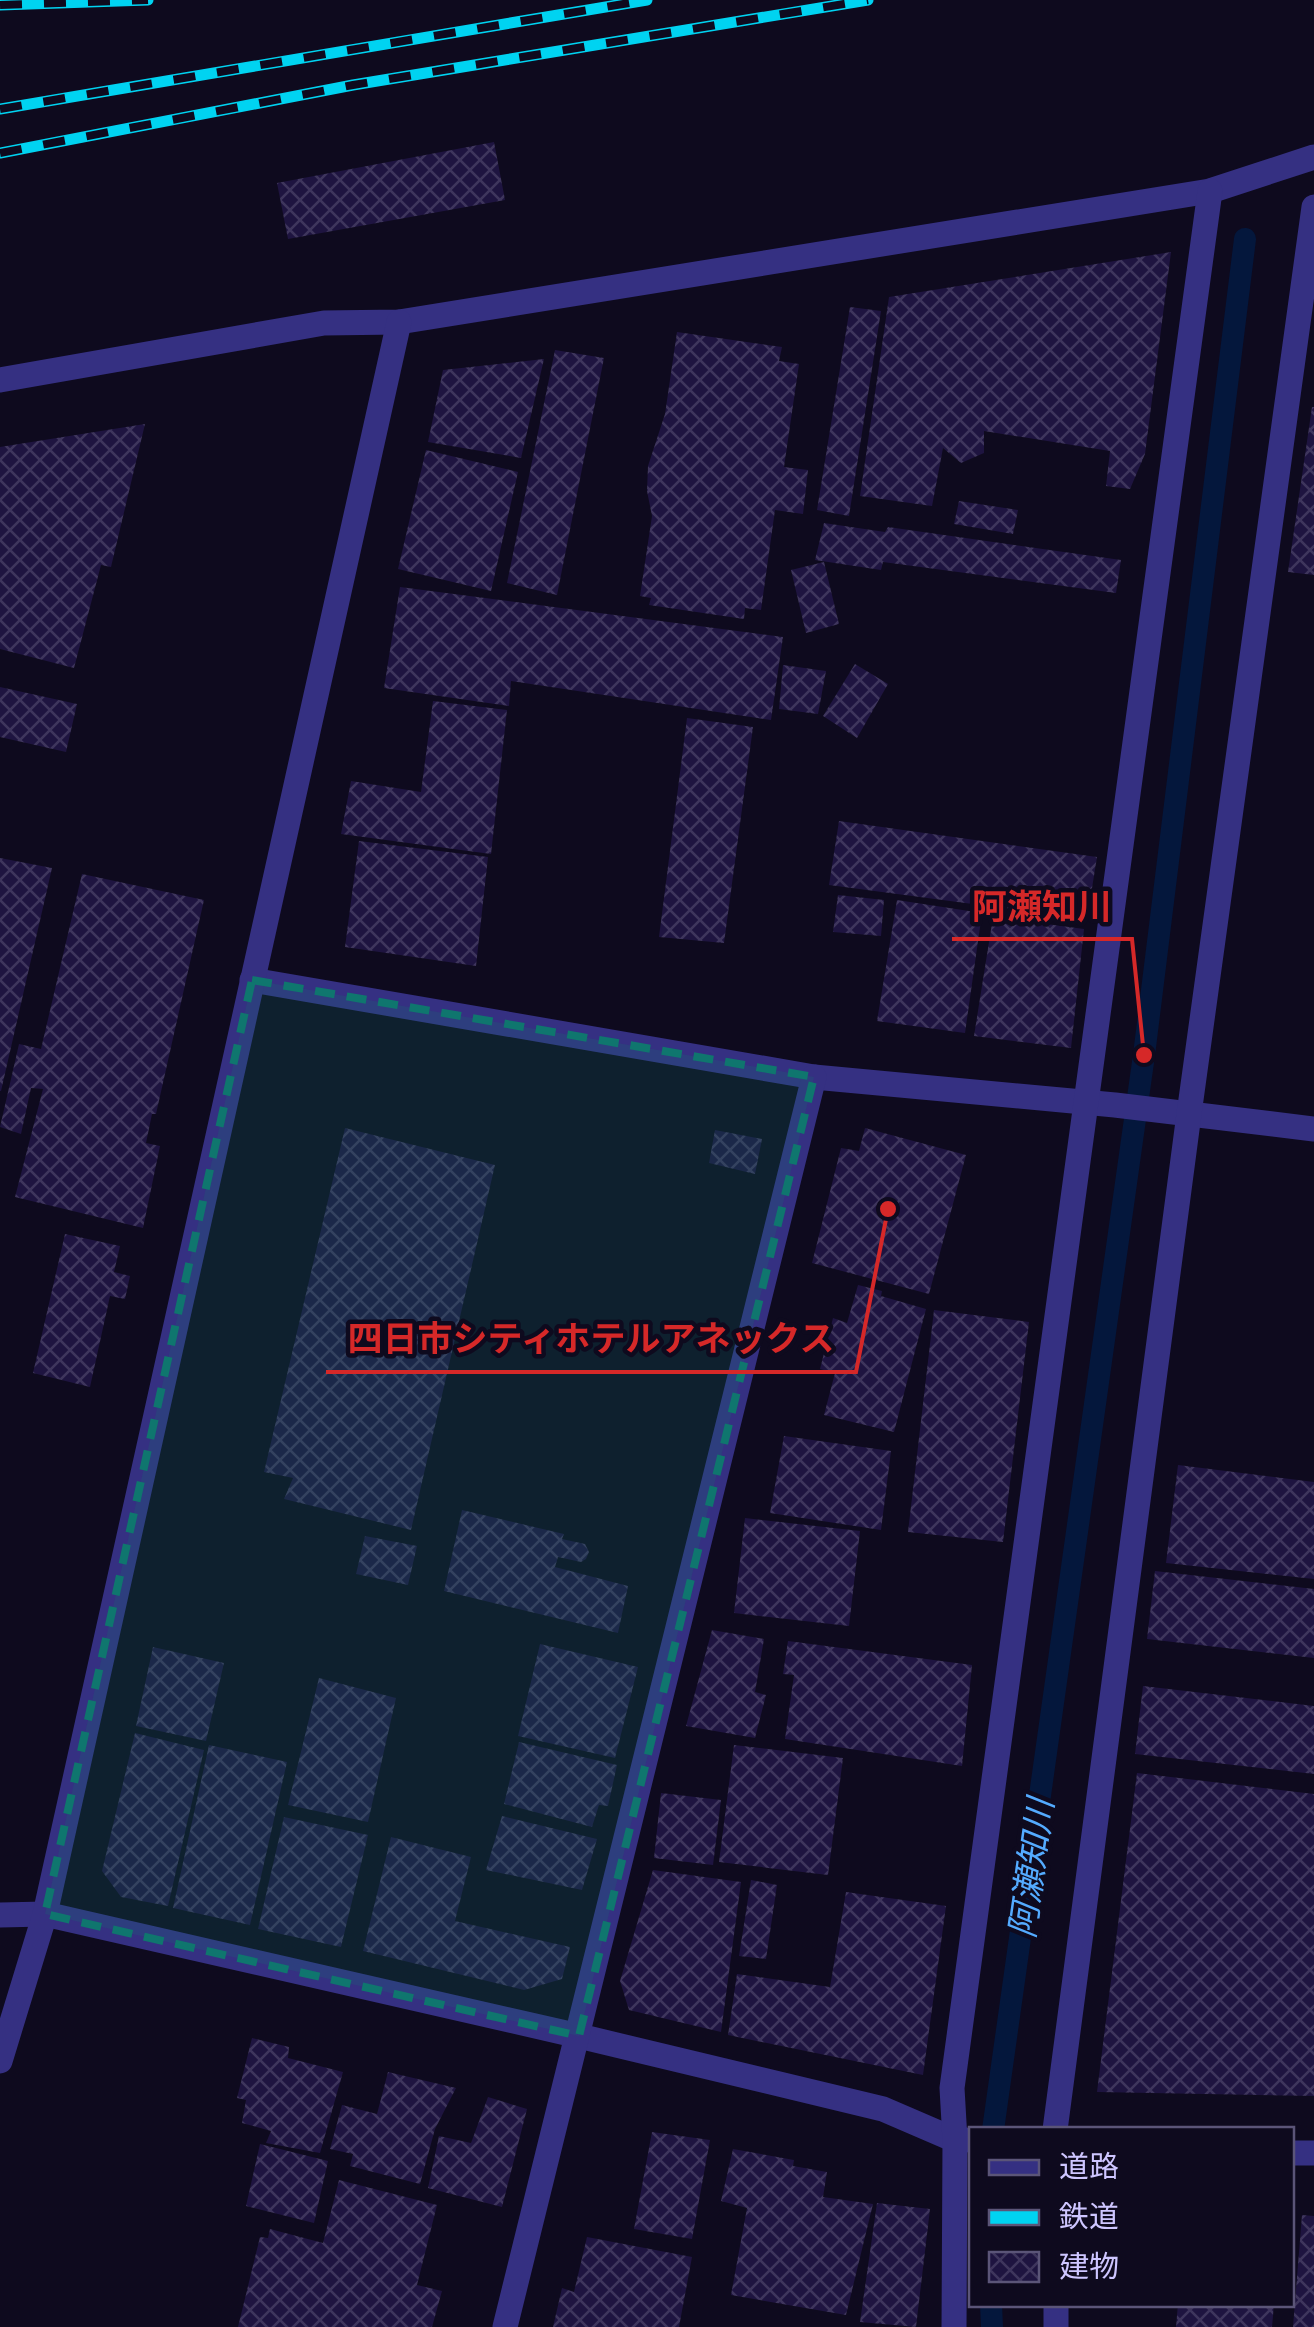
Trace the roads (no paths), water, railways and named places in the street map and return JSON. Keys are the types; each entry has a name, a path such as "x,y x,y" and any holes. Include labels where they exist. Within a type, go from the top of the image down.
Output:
{"street":[{"path":"0,380 324,323 399,322 1210,191 1314,157"},
{"path":"954,2327 965,2140 952,2088 1210,191"},
{"path":"1055,2127 1176,1112 1314,208"},
{"path":"0,2062 45,1914 399,322"},
{"path":"252,980 814,1077 1087,1102 1314,1129"},
{"path":"505,2327 814,1077"},
{"path":"0,1916 45,1914 579,2036 883,2109 965,2140"}],"waterway":[{"name":"阿瀬知川","path":"993,2127 1144,1055 1245,239"},
{"name":"阿瀬知川","path":"991,2307 992,2327"}],"railway":[{"path":"0,5 148,0"},
{"path":"0,109 647,0"},
{"path":"0,153 353,85 868,0"}],"place":[{"name":"阿瀬知川","path":"1144,1055"},
{"name":"四日市シティホテルアネックス","path":"888,1209"}]}
